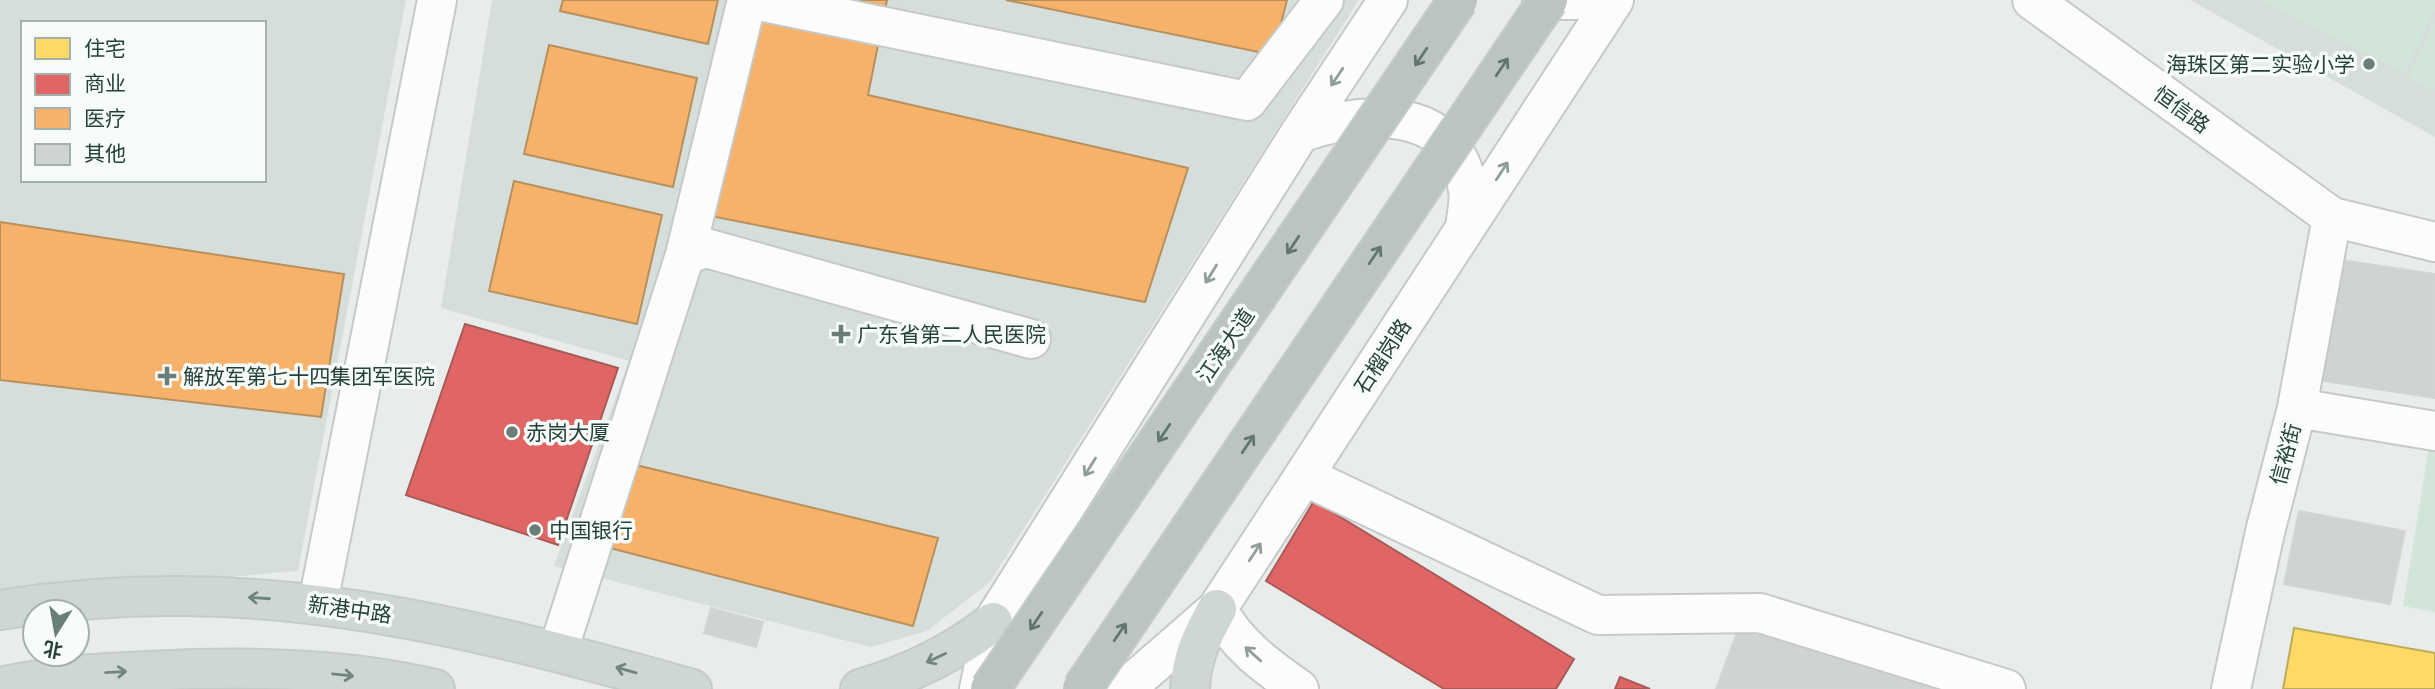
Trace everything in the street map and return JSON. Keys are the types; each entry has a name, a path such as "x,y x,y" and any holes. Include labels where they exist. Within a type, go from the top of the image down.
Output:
{"highway":[{"name":"江海大道","path":"990,689 1458,0"},
{"path":"1082,689 1548,0"}],"main road":[{"name":"新港中路","path":"0,610 138,595 218,596 318,603 428,622 558,651 692,689"},
{"path":"1190,689 1191,671 1199,642 1217,609"},
{"path":"860,689 887,681 949,652 993,622"},
{"path":"0,687 94,673 215,668 312,671 435,689"}],"street":[{"path":"318,603 437,0"},
{"path":"558,651 685,255 747,0"},
{"path":"754,0 1247,101 1324,0"},
{"path":"979,689 993,622 1300,133 1388,0"},
{"path":"1542,0 1576,0"},
{"name":"石榴岗路","path":"1125,689 1217,609 1614,0"},
{"name":"恒信路","path":"2032,0 2332,217"},
{"path":"1300,133 1326,124 1373,117 1402,119 1422,125 1445,141 1463,171 1468,192 1465,228"},
{"path":"2332,217 2435,242"},
{"name":"信裕街","path":"2231,689 2265,532 2297,408 2332,217"},
{"path":"685,255 706,247 1031,339"},
{"path":"2297,408 2435,431"},
{"path":"1304,476 1598,615 1760,613 2006,689"},
{"path":"1217,609 1229,631 1248,650 1299,689"}],"shaded area":[{"name":"解放军第七十四集团军医院","path":"0,0 406,0 298,571 0,597"},
{"name":"广东省第二人民医院","path":"492,0 1359,0 990,582 927,631 871,647 554,566 629,361 441,308"},
{"name":"海珠区第二实验小学","path":"2190,0 2435,0 2435,137 2417,127"}],"green space":[{"path":"2260,0 2435,0 2435,10 2404,73"},
{"path":"2435,22 2435,90 2408,77"},
{"path":"2430,441 2435,442 2435,612 2403,606"}],"building: 住宅":[{"path":"2294,628 2435,653 2435,689 2283,689"}],"building: 商业":[{"name":"赤岗大厦","path":"465,324 618,368 558,545 406,495"},
{"path":"1314,501 1574,659 1556,689 1444,689 1266,581"},
{"path":"1620,677 1650,689 1615,689"}],"building: 医疗":[{"path":"563,0 718,0 708,44 560,11"},
{"path":"762,0 887,0 868,95 1188,168 1145,302 711,216"},
{"path":"1006,0 1287,0 1273,55"},
{"path":"549,45 697,78 673,187 524,154"},
{"path":"514,181 662,215 637,324 489,291"},
{"path":"0,222 344,274 321,417 0,380"},
{"path":"636,465 938,538 913,626 606,547"}],"building: 其他":[{"path":"2341,260 2435,274 2435,398 2323,381"},
{"path":"2299,511 2405,531 2390,604 2284,584"},
{"path":"711,608 763,622 756,647 704,633"},
{"path":"1742,619 1936,689 1716,689"}],"place":[{"name":"海珠区第二实验小学","path":"2369,64"},
{"name":"广东省第二人民医院","path":"841,334"},
{"name":"解放军第七十四集团军医院","path":"167,376"},
{"name":"赤岗大厦","path":"512,432"},
{"name":"中国银行","path":"535,530"}]}
